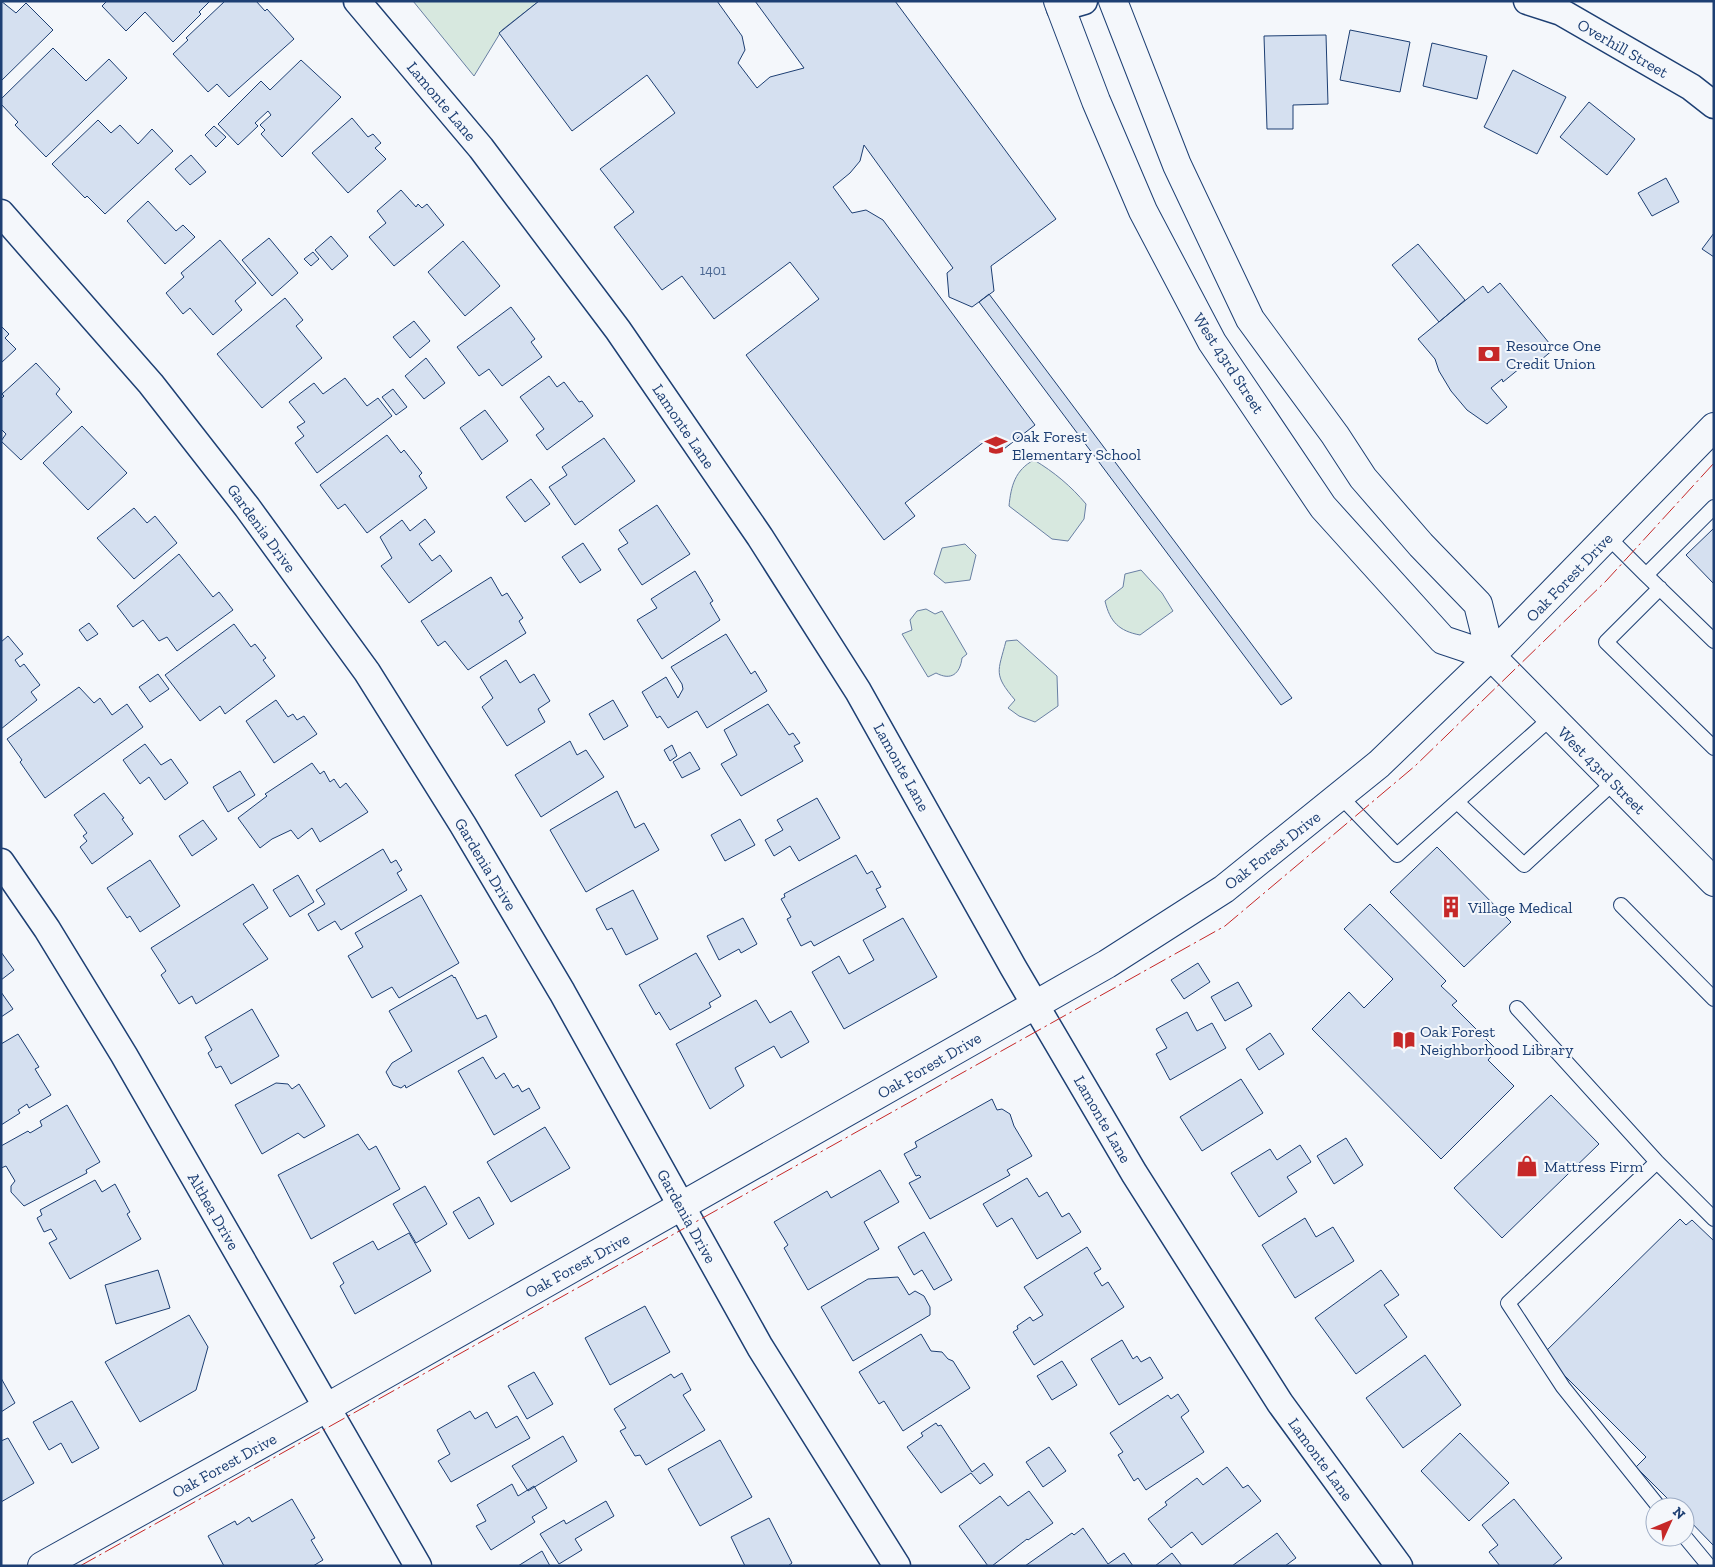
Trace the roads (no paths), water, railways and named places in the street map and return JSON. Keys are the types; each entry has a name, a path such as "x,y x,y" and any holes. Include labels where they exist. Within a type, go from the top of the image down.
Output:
{"street":[{"name":"Lamonte Lane","path":"357,1 487,156 618,330 754,529 858,691 1013,967 1036,1003 1134,1173 1280,1403 1399,1566"},
{"name":"West 43rd Street","path":"1113,1 1176,166 1250,319 1335,435 1363,478 1421,545 1478,604 1491,656"},
{"name":"Overhill Street","path":"1527,1 1561,12 1690,87 1714,105"},
{"name":"West 43rd Street","path":"1067,3 1142,211 1212,342 1322,507 1444,640 1491,656 1550,718 1714,882"},
{"name":"Gardenia Drive","path":"1,214 151,384 247,507 367,672 463,825 552,975 760,1347 897,1566"},
{"name":"Oak Forest Drive","path":"42,1566 326,1408 1107,964 1224,889 1379,764 1491,656 1711,434"},
{"name":"Althea Drive","path":"1,862 48,929 124,1054 418,1566"}],"lane":[{"path":"1646,575 1714,507"},
{"path":"1608,537 1714,641"},
{"path":"1660,588 1606,642 1714,748"},
{"path":"1340,796 1397,855 1550,718"},
{"path":"1457,802 1524,865 1614,782"},
{"path":"1621,904 1714,999"},
{"path":"1518,1008 1657,1162 1714,1219"},
{"path":"1651,1497 1563,1387 1508,1303 1657,1162"},
{"path":"1693,1547 1709,1566"}],"place":[{"name":"Resource One Credit Union","path":"1489,354"},
{"name":"Oak Forest Elementary School","path":"996,445"},
{"name":"Village Medical","path":"1451,907"},
{"name":"Oak Forest Neighborhood Library","path":"1404,1040"},
{"name":"Mattress Firm","path":"1527,1166"}]}
